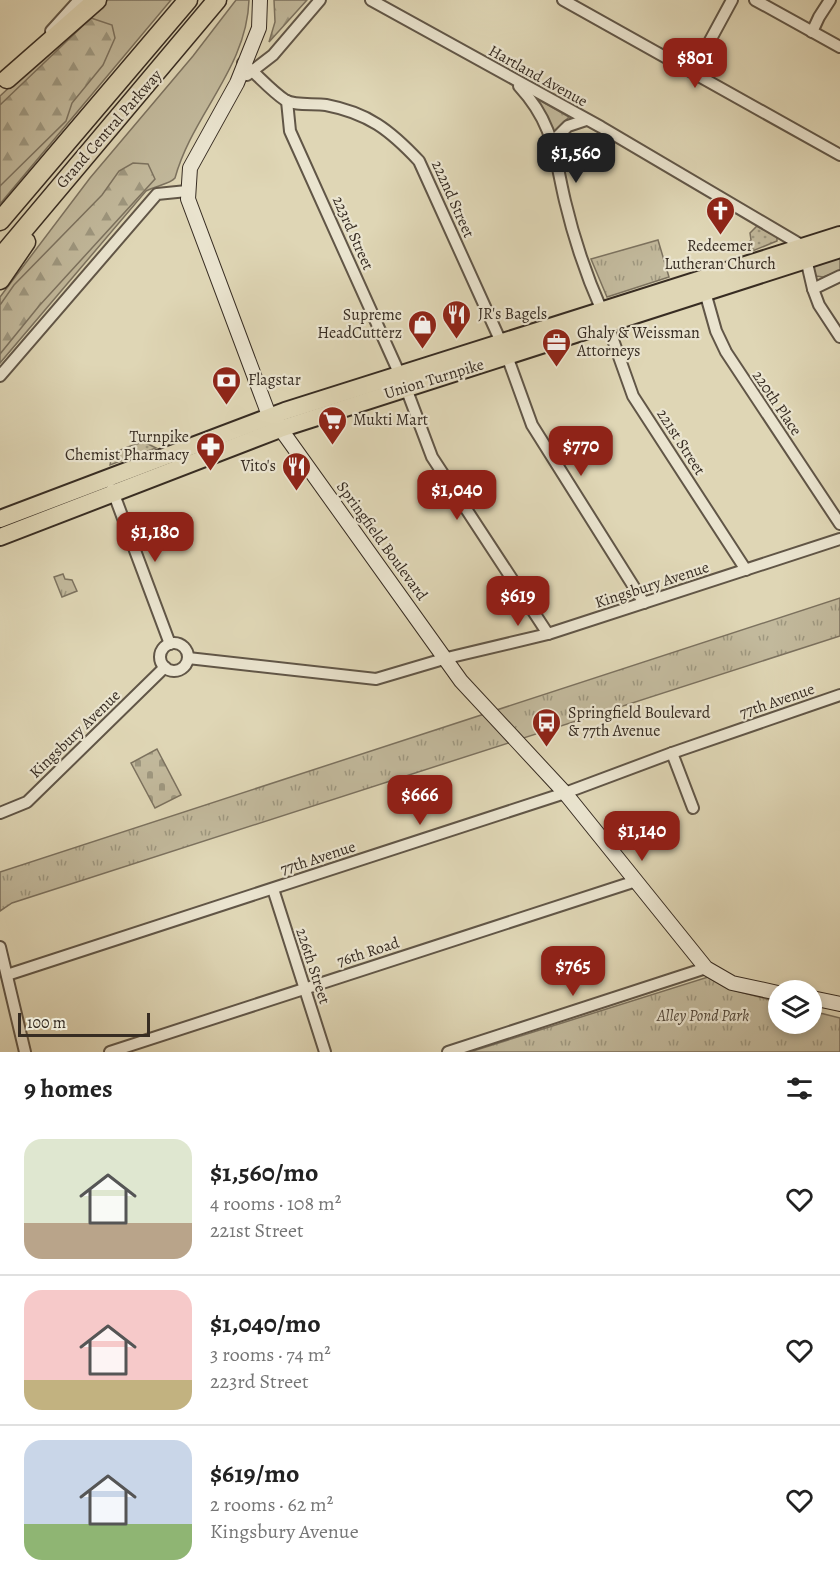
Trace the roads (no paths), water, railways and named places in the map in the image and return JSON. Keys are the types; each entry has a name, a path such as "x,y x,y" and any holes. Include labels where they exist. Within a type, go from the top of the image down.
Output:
{"highway":[{"path":"4,82 97,0"},
{"name":"Grand Central Parkway","path":"0,221 188,0"},
{"name":"Grand Central Parkway","path":"0,258 217,0"},
{"path":"0,280 166,62"}],"main road":[{"name":"Springfield Boulevard","path":"260,0 259,28 248,67 237,82 190,168 187,191 261,396 276,422 447,658 461,681 565,793 706,968 732,983 768,991"},
{"name":"Union Turnpike","path":"604,317 705,291 805,252 840,234"},
{"name":"Union Turnpike","path":"0,519 111,485 276,422 403,381 805,252 840,249"},
{"name":"Union Turnpike","path":"0,537 111,485"},
{"path":"822,1000 840,1004"}],"street":[{"path":"4,82 79,0"},
{"path":"287,101 248,67 273,55 320,0"},
{"name":"Hartland Avenue","path":"371,0 586,120 805,252"},
{"path":"563,0 840,155"},
{"path":"693,72 732,0"},
{"path":"755,0 840,47"},
{"path":"812,32 830,0"},
{"name":"221st Street","path":"513,80 540,113 553,141 577,247 633,396 746,570"},
{"name":"222nd Street","path":"287,101 324,105 373,120 403,143 419,161 504,349 535,432 644,603"},
{"name":"223rd Street","path":"287,101 290,131 403,381 432,457 548,634"},
{"path":"553,141 568,126 586,120"},
{"path":"0,376 157,194 187,191"},
{"path":"805,252 819,305 840,337"},
{"path":"813,289 840,276"},
{"name":"220th Place","path":"705,291 716,331 726,352 840,524"},
{"path":"111,485 170,644"},
{"name":"Kingsbury Avenue","path":"188,658 376,679 447,658 548,634 840,539"},
{"path":"180,645 185,648 188,658 187,663 180,669 170,670 165,667 161,654 165,646 180,645"},
{"name":"Kingsbury Avenue","path":"0,813 27,802 165,667"},
{"name":"77th Avenue","path":"7,975 565,793 840,695"},
{"path":"672,753 693,808"},
{"name":"76th Road","path":"110,1052 636,881"},
{"name":"226th Street","path":"273,889 326,1052"},
{"path":"0,947 25,1052"},
{"path":"448,1052 706,968"}],"place":[{"name":"Redeemer Lutheran Church","path":"720,236"},
{"name":"JR's Bagels","path":"457,340"},
{"name":"Supreme HeadCutterz","path":"423,350"},
{"name":"Ghaly & Weissman Attorneys","path":"556,368"},
{"name":"Flagstar","path":"227,406"},
{"name":"Mukti Mart","path":"332,446"},
{"name":"Turnpike Chemist Pharmacy","path":"210,472"},
{"name":"Vito's","path":"297,492"},
{"name":"Springfield Boulevard & 77th Avenue","path":"547,748"}],"park label":[{"name":"Alley Pond Park","path":"703,1016"}]}
